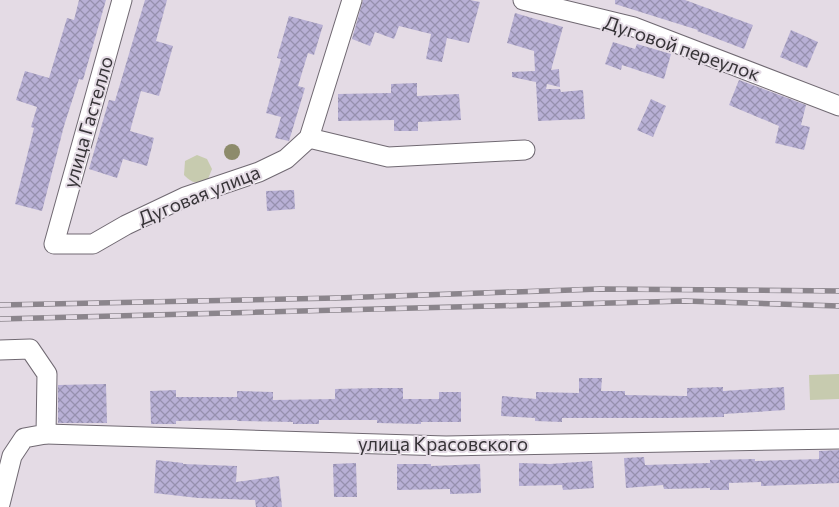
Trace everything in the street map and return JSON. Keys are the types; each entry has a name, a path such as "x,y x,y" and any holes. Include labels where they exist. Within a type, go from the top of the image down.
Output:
{"street":[{"name":"улица Гастелло","path":"54,244 122,0"},
{"path":"352,0 309,138 388,157 525,150"},
{"name":"Дуговой переулок","path":"523,0 634,27 839,106"},
{"name":"Дуговая улица","path":"54,244 94,244 126,225 185,197 265,169 286,159 309,138"},
{"path":"0,350 30,349 47,374 46,434"},
{"name":"улица Красовского","path":"0,504 12,456 24,438 46,434 446,446 839,439"}],"green space":[{"path":"197,155 207,159 212,169 208,179 201,182 192,181 184,175 185,161"},
{"path":"839,374 839,399 810,400 809,375"}],"building":[{"path":"79,0 106,0 83,80 79,79 64,126 42,211 15,204 34,128 31,127 37,107 16,100 25,71 49,78 67,18 74,20"},
{"path":"145,0 167,0 156,41 173,46 159,96 141,91 130,131 154,138 147,166 123,159 117,178 89,169 109,100 115,101"},
{"path":"363,0 470,0 480,2 469,43 447,38 442,62 426,59 431,34 399,26 394,39 375,32 370,46 352,39"},
{"path":"615,0 685,0 753,25 744,49 698,30 615,4"},
{"path":"515,13 563,27 551,70 559,69 560,87 547,84 546,89 560,89 561,92 583,90 585,119 538,121 536,82 512,77 512,72 535,71 534,51 507,43"},
{"path":"289,16 323,25 314,55 308,53 298,86 305,88 289,141 275,138 281,117 266,113 281,59 277,58"},
{"path":"791,30 818,42 807,68 780,57"},
{"path":"613,42 635,49 637,44 671,54 664,79 622,65 621,70 605,64"},
{"path":"739,80 806,105 801,125 810,127 804,150 775,143 779,126 729,105"},
{"path":"417,83 417,96 459,94 461,120 418,122 418,131 394,131 394,120 338,121 338,94 391,93 391,84"},
{"path":"651,99 666,106 653,137 637,130"},
{"path":"294,190 295,209 267,211 266,191"},
{"path":"579,378 602,378 601,391 625,391 625,395 687,396 687,388 723,387 723,391 784,387 785,410 724,414 724,417 562,418 562,422 535,421 535,418 501,416 502,396 536,399 536,392 579,393"},
{"path":"106,384 107,423 58,423 58,385"},
{"path":"403,388 403,399 439,399 439,392 461,392 461,422 421,422 421,424 377,423 377,420 319,420 319,424 293,424 293,422 237,420 176,421 176,424 151,424 150,391 176,390 176,397 237,397 237,391 273,392 273,400 335,399 335,389"},
{"path":"839,450 839,483 761,486 761,482 729,483 729,490 710,490 710,488 664,489 663,485 626,488 624,458 644,457 645,465 710,463 710,460 819,459 819,451"},
{"path":"156,460 183,464 237,466 236,482 279,476 282,507 256,507 255,500 198,498 154,493"},
{"path":"592,461 594,488 563,490 562,485 519,486 519,463 550,464"},
{"path":"356,463 357,497 334,497 333,464"},
{"path":"397,464 431,464 431,466 480,464 481,493 450,494 450,489 397,490"}],"railway":[{"path":"0,305 336,298 600,289 839,291"},
{"path":"0,319 685,301 839,306"}]}
